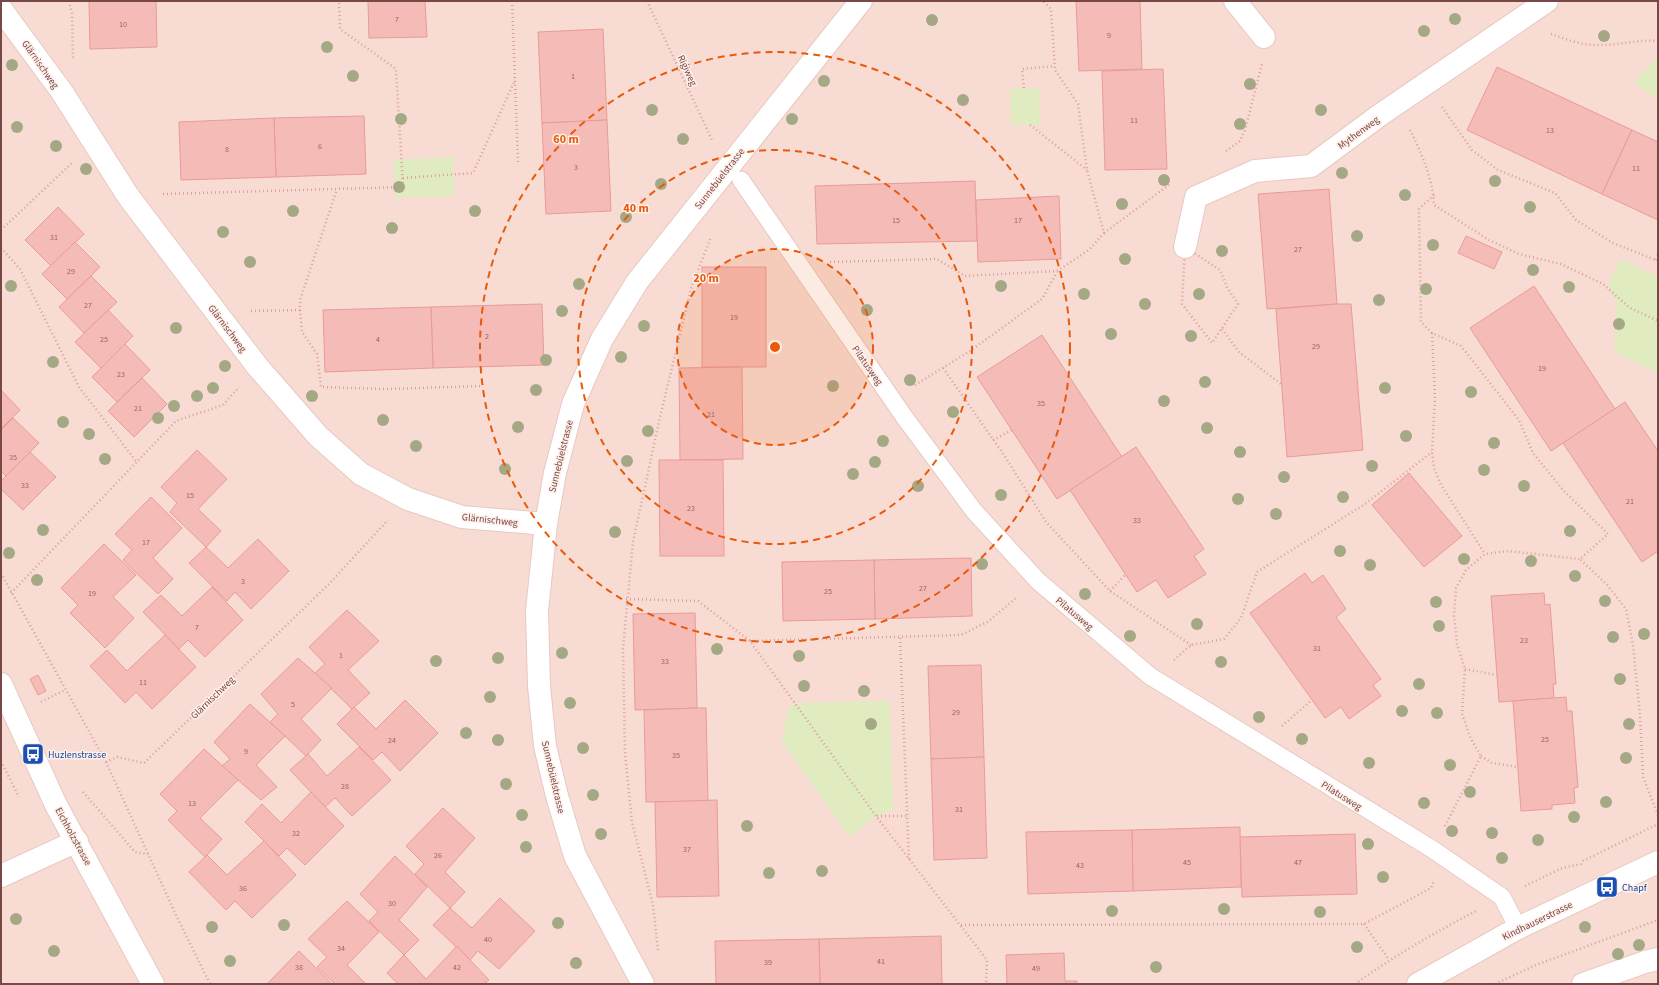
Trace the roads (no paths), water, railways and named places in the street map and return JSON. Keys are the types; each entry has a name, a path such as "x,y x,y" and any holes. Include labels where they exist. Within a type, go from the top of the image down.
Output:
{"street":[{"name":"Sunnebüelstrasse","path":"643,984 575,856 556,796 545,746 538,686 537,611 546,524 554,473 573,404 602,339 637,282 860,1"},
{"path":"1235,1 1264,37"},
{"name":"Mythenweg","path":"1185,247 1196,197 1255,171 1311,166 1397,104 1547,1"},
{"name":"Glärnischweg","path":"1,9 62,92 128,196 257,366 318,436 361,474 408,498 462,517 546,524"},
{"name":"Eichholzstrasse","path":"1,684 56,804 154,984"},
{"path":"1,876 77,841"},
{"name":"Kindhauserstrasse","path":"1418,984 1518,928 1658,862"},
{"path":"1583,984 1645,962 1658,959"}],"lane":[{"name":"Pilatusweg","path":"741,180 891,399 974,511 1038,581 1154,678 1446,859 1502,897 1518,928"}],"place":[{"name":"Huzlenstrasse","path":"33,754"},
{"name":"Chapf","path":"1607,887"}]}
